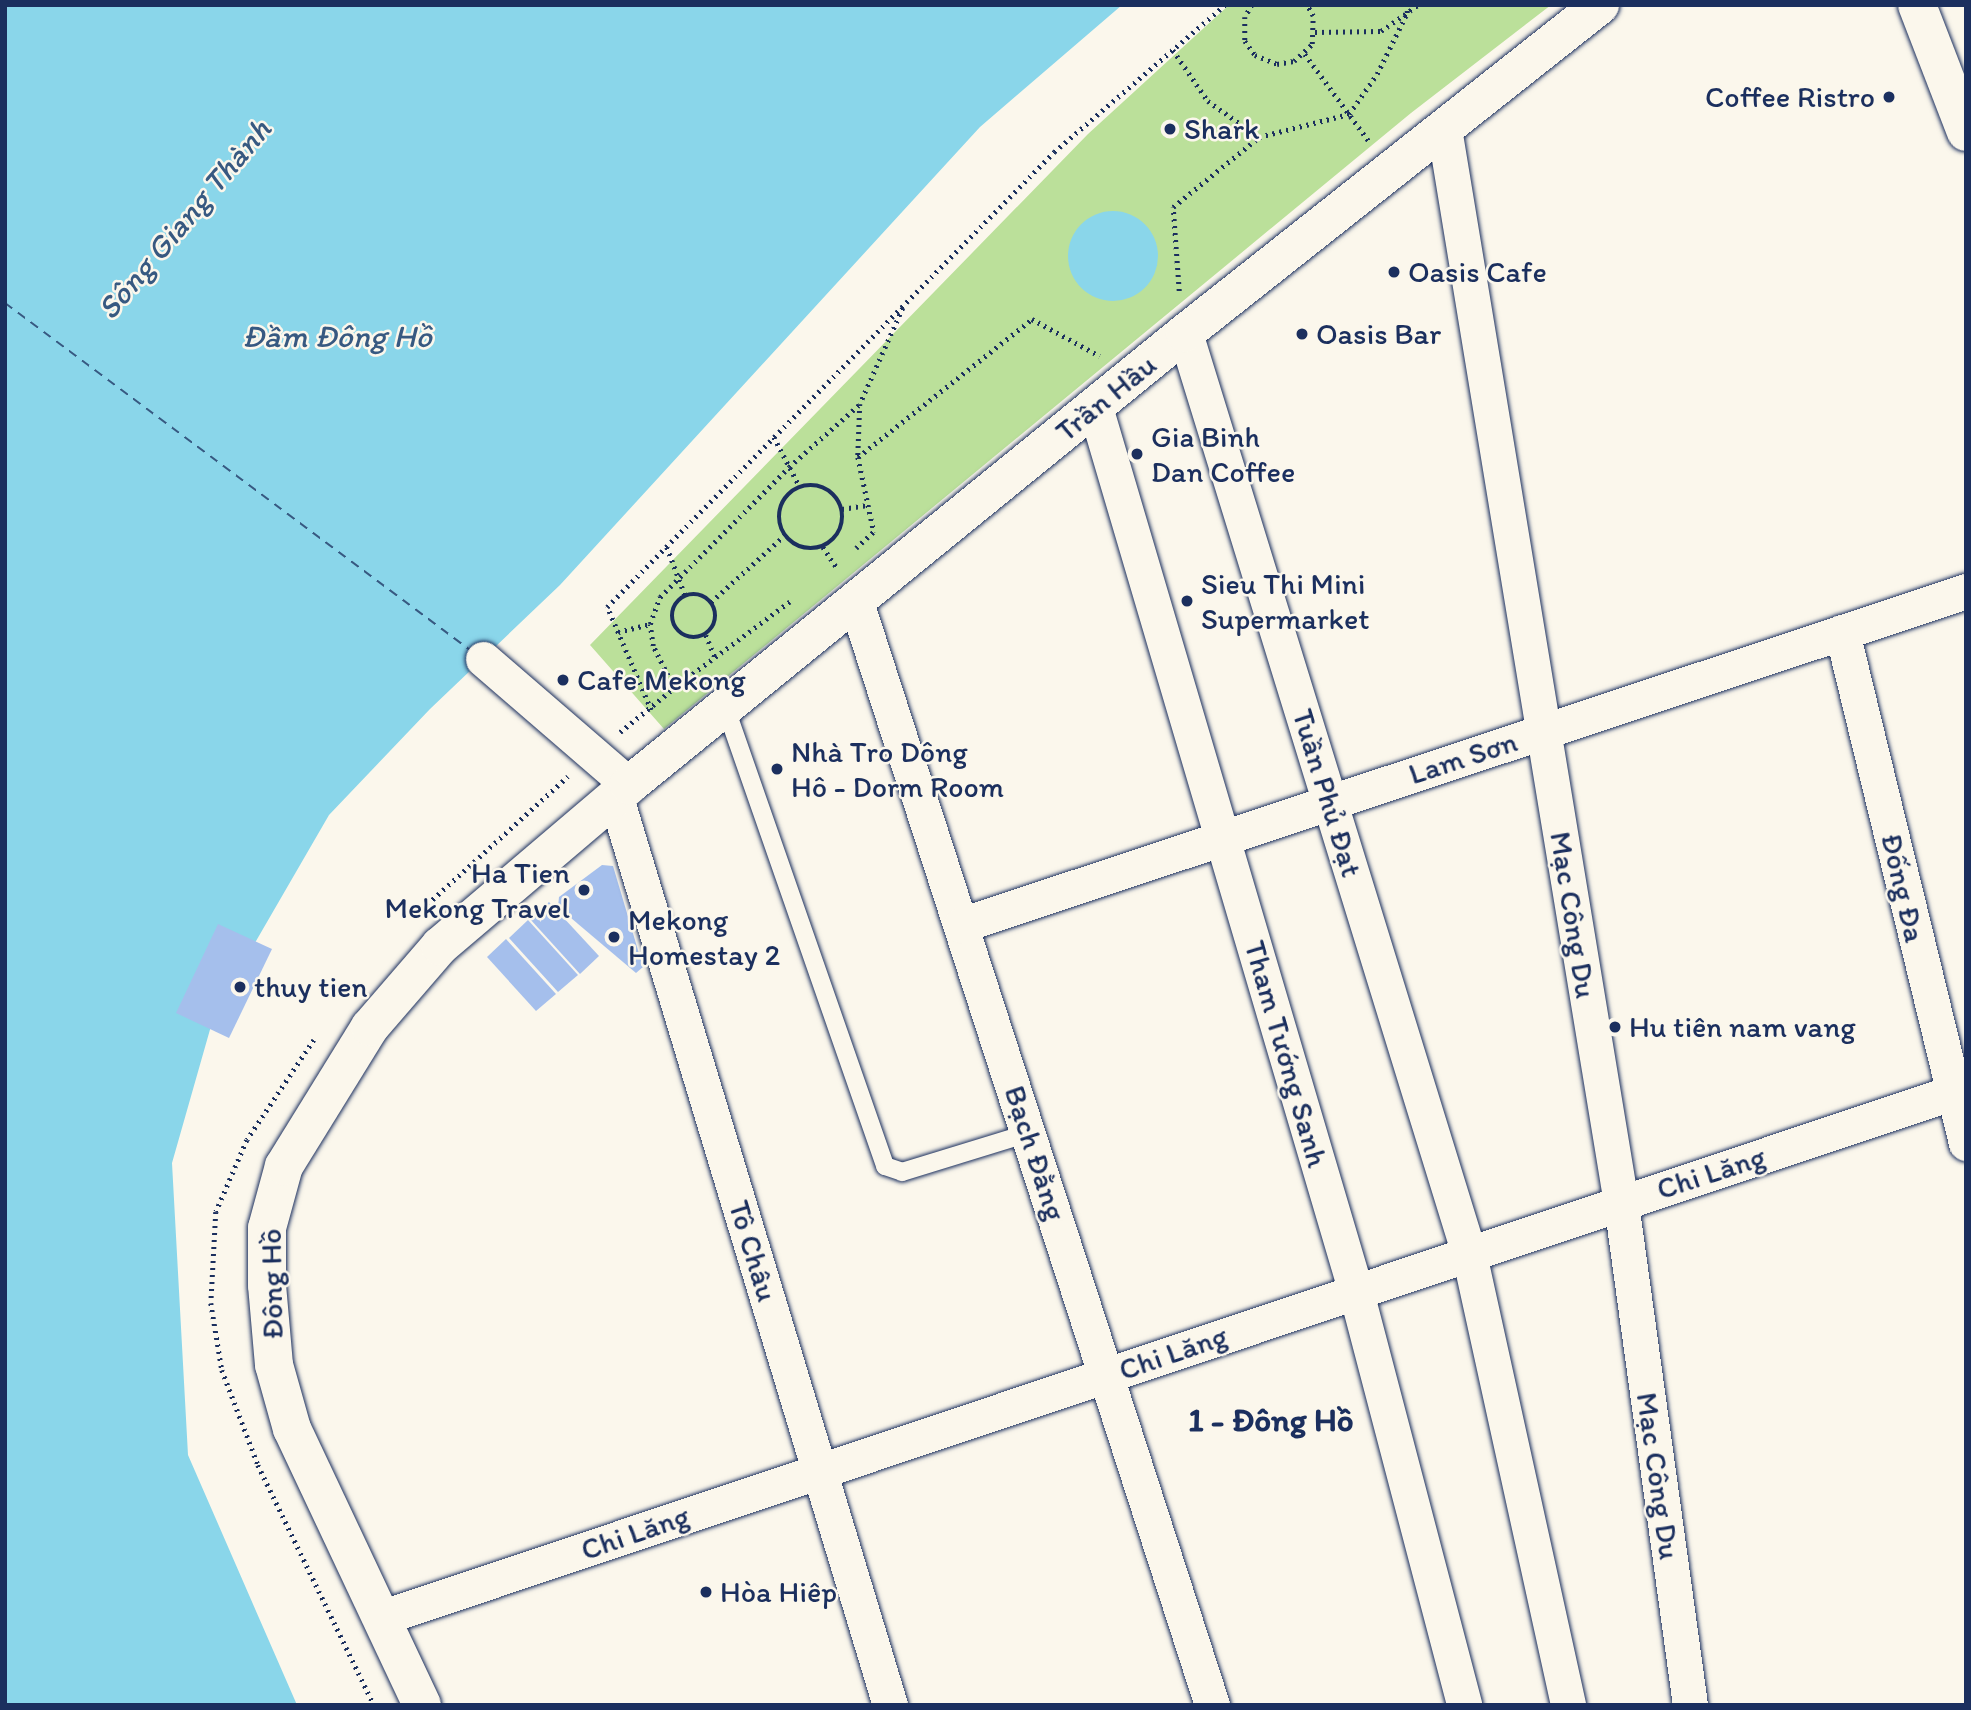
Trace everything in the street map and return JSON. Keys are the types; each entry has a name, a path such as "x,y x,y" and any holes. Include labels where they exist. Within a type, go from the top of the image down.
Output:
{"street":[{"name":"Trần Hầu","path":"623,791 669,754 723,691 856,602 1095,407 1182,318 1444,128 1600,5"},
{"path":"1917,5 1966,132"},
{"name":"Mạc Công Du","path":"1444,128 1620,1203 1690,1705"},
{"name":"Tuần Phủ Đạt","path":"1182,318 1469,1254 1568,1705"},
{"name":"Tham Tướng Sanh","path":"1095,407 1356,1292 1464,1705"},
{"name":"Lam Sơn","path":"961,925 1966,591"},
{"name":"Bạch Đằng","path":"856,602 1108,1375 1212,1705"},
{"name":"Đống Đa","path":"1842,632 1959,1090 1966,1143"},
{"path":"483,659 593,754 623,791"},
{"name":"Tô Châu","path":"623,791 890,1705"},
{"name":"Đông Hồ","path":"422,1705 292,1429 274,1365 267,1228 284,1166 370,1027 440,946 623,791"},
{"name":"Chi Lăng","path":"380,1618 1959,1090"}],"lane":[{"path":"723,691 885,1166 902,1172 1029,1133"}],"path":[{"path":"669,754 607,607 1054,152 1225,5"},
{"path":"1252,5 1243,29 1255,55 1278,64 1305,54 1315,32 1307,5"},
{"path":"1182,318 1173,207 1259,137 1349,114 1377,74 1407,13 1407,5"},
{"path":"1315,32 1381,31 1418,5"},
{"path":"1173,50 1208,101 1259,137"},
{"path":"1305,54 1372,146"},
{"path":"876,541 858,457 860,404 904,304"},
{"path":"858,457 1032,320 1108,361"},
{"path":"674,688 653,646 650,624 660,597 678,575 789,467 860,404"},
{"path":"774,437 800,487"},
{"path":"811,485 830,491 842,509 839,533 823,547 802,548 785,535 780,512 783,501 800,487 811,485"},
{"path":"842,509 868,505"},
{"path":"826,575 874,531"},
{"path":"711,602 785,535"},
{"path":"667,547 685,596"},
{"path":"696,594 711,602 715,622 706,635 691,638 674,627 672,610 685,596 696,594"},
{"path":"412,920 593,754 674,688 793,600"},
{"path":"618,632 650,624"},
{"path":"706,635 723,691"},
{"path":"320,1031 247,1140 216,1212 211,1303 222,1370 258,1465 374,1705"}],"green space":[{"path":"1229,5 1551,5 1411,113 664,729 590,645 1088,134"}],"water":[{"name":"Đầm Đông Hồ","path":"5,5 1122,5 980,127 560,585 430,709 329,815 215,1012 172,1163 188,1455 297,1705 5,1705"},
{"path":"1113,211 1138,219 1150,231 1158,256 1150,281 1138,293 1113,301 1088,293 1076,281 1068,256 1076,231 1088,219"}],"building":[{"name":"Mekong Homestay 2","path":"602,865 613,866 643,967 636,973 558,907 559,897"},
{"path":"549,902 599,956 580,974 530,919"},
{"path":"528,920 578,975 558,992 509,938"},
{"path":"218,924 272,949 229,1038 176,1013"},
{"path":"506,939 556,994 536,1011 487,957"}],"ferry route":[{"path":"5,303 470,650"}],"place":[{"name":"Coffee Ristro","path":"1889,97"},
{"name":"Shark","path":"1170,129"},
{"name":"Oasis Cafe","path":"1394,272"},
{"name":"Oasis Bar","path":"1302,334"},
{"name":"Gia Binh Dan Coffee","path":"1137,454"},
{"name":"Sieu Thi Mini Supermarket","path":"1187,601"},
{"name":"Cafe Mekong","path":"563,680"},
{"name":"Nhà Tro Dông Hô - Dorm Room","path":"777,769"},
{"name":"Ha Tien Mekong Travel","path":"584,890"},
{"name":"Mekong Homestay 2","path":"614,937"},
{"name":"thuy tien","path":"240,987"},
{"name":"Hu tiên nam vang","path":"1615,1027"},
{"name":"Hòa Hiêp","path":"706,1592"}],"district":[{"name":"1 - Đông Hồ","path":"1271,1420"}],"water label":[{"name":"Sông Giang Thành","path":"184,219"}]}
